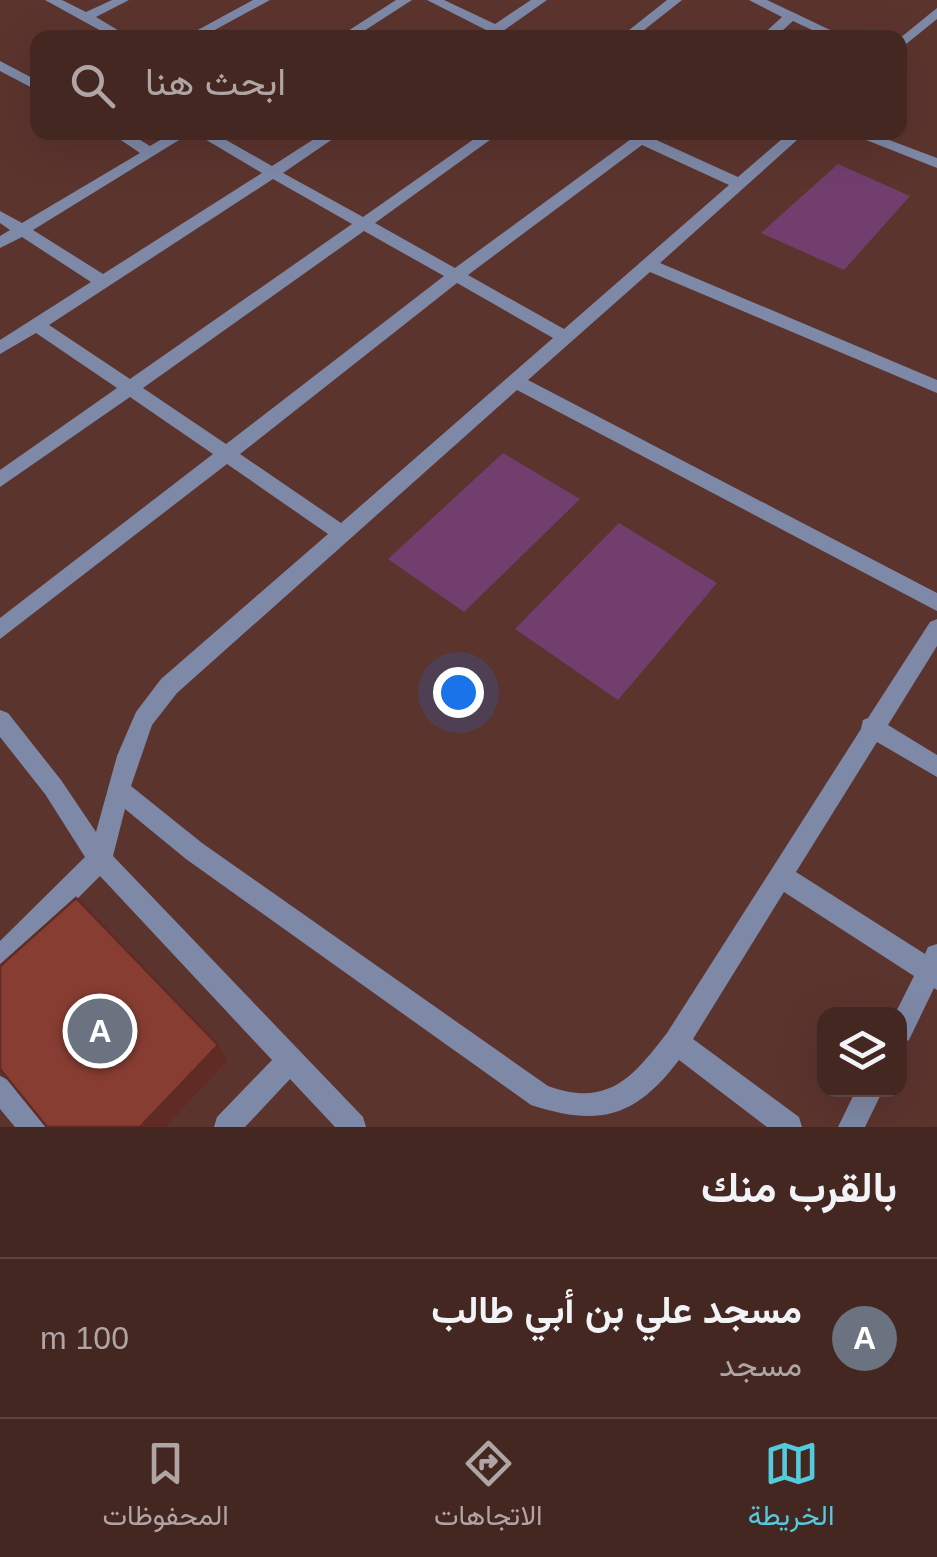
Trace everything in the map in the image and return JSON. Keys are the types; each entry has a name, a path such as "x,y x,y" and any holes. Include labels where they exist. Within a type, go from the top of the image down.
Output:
{"street":[{"path":"52,0 111,30"},
{"path":"86,17 122,0"},
{"path":"204,30 263,0"},
{"path":"356,30 405,0"},
{"path":"434,0 484,30"},
{"path":"494,30 540,0"},
{"path":"636,30 675,0"},
{"path":"765,2 821,30"},
{"path":"907,39 937,12"},
{"path":"775,30 790,17"},
{"path":"2,68 30,83"},
{"path":"129,140 151,153"},
{"path":"0,243 172,140"},
{"path":"214,140 360,225 566,336"},
{"path":"0,348 323,140"},
{"path":"0,480 482,140"},
{"path":"0,630 632,140"},
{"path":"649,140 740,184"},
{"path":"0,958 100,859 144,719 169,686 790,140"},
{"path":"875,140 937,163"},
{"path":"0,216 101,281"},
{"path":"651,266 937,387"},
{"path":"36,324 343,534"},
{"path":"516,382 937,604"},
{"path":"120,791 194,851 564,1110 606,1110 644,1086 676,1042 782,877 870,728 937,628"},
{"path":"0,720 54,788 100,859 353,1127"},
{"path":"870,728 937,766"},
{"path":"782,877 934,968 907,1018"},
{"path":"676,1042 789,1127"},
{"path":"228,1127 289,1061"},
{"path":"0,1088 33,1127"},
{"path":"851,1127 866,1097"}],"shaded area":[{"path":"838,164 910,196 844,270 761,233"},
{"path":"503,453 580,499 464,612 388,559"},
{"path":"619,523 717,583 618,700 515,629"}],"building":[{"path":"76,898 218,1045 140,1127 47,1127 0,1069 0,966"}],"place":[{"name":"مسجد علي بن أبي طالب","path":"100,1031"}]}
